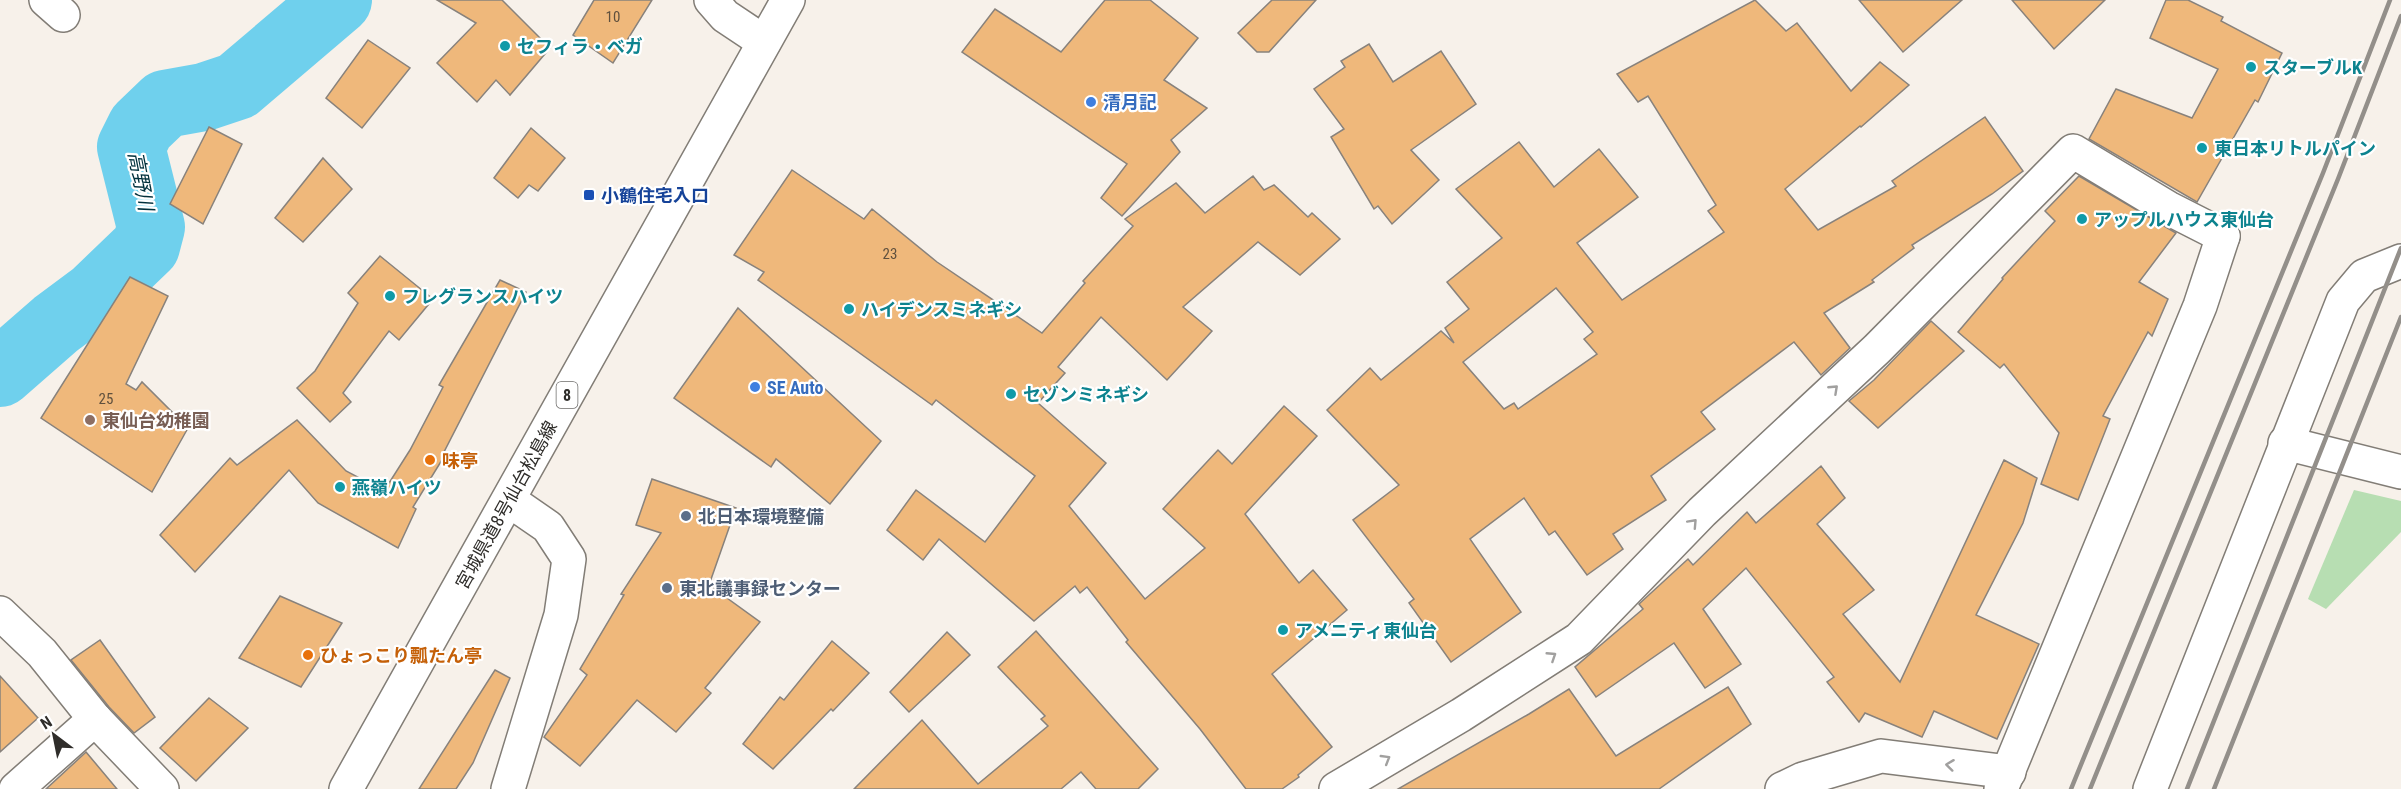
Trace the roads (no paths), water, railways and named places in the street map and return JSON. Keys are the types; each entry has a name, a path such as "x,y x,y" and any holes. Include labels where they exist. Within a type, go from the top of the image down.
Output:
{"street":[{"path":"711,0 725,16 764,42"},
{"name":"宮城県道8号仙台松島線","path":"346,789 788,0"},
{"path":"1336,789 1461,715 1579,639 1702,512 1877,349 2073,151 2168,208 2223,236 2200,306 2005,780 1881,756 1803,779 1782,789"},
{"path":"2150,789 2343,301 2364,276 2401,261"},
{"path":"2285,443 2401,472"},
{"path":"508,789 561,615 569,559 548,527 509,500"},
{"path":"0,614 42,653 95,720 162,789"},
{"path":"16,789 95,720"}],"waterway":[{"name":"高野川","path":"0,373 56,324 95,295 146,246 151,227 131,147 141,127 165,104 204,97 237,86 338,0"}],"railway":[{"path":"2071,789 2323,173 2390,0"},
{"path":"2090,789 2338,179 2401,16"},
{"path":"2187,789 2401,248"},
{"path":"2214,789 2401,317"}],"place":[{"name":"セフィラ・ベガ","path":"505,46"},
{"name":"スターブルK","path":"2251,67"},
{"name":"清月記","path":"1091,102"},
{"name":"東日本リトルパイン","path":"2202,148"},
{"name":"小鶴住宅入口","path":"589,195"},
{"name":"アップルハウス東仙台","path":"2082,219"},
{"name":"フレグランスハイツ","path":"390,296"},
{"name":"ハイデンスミネギシ","path":"849,309"},
{"name":"SE Auto","path":"755,387"},
{"name":"セゾンミネギシ","path":"1011,394"},
{"name":"東仙台幼稚園","path":"90,420"},
{"name":"味亭","path":"430,460"},
{"name":"燕嶺ハイツ","path":"340,487"},
{"name":"北日本環境整備","path":"686,516"},
{"name":"東北議事録センター","path":"667,588"},
{"name":"アメニティ東仙台","path":"1283,630"},
{"name":"ひょっこり瓢たん亭","path":"308,655"}]}
